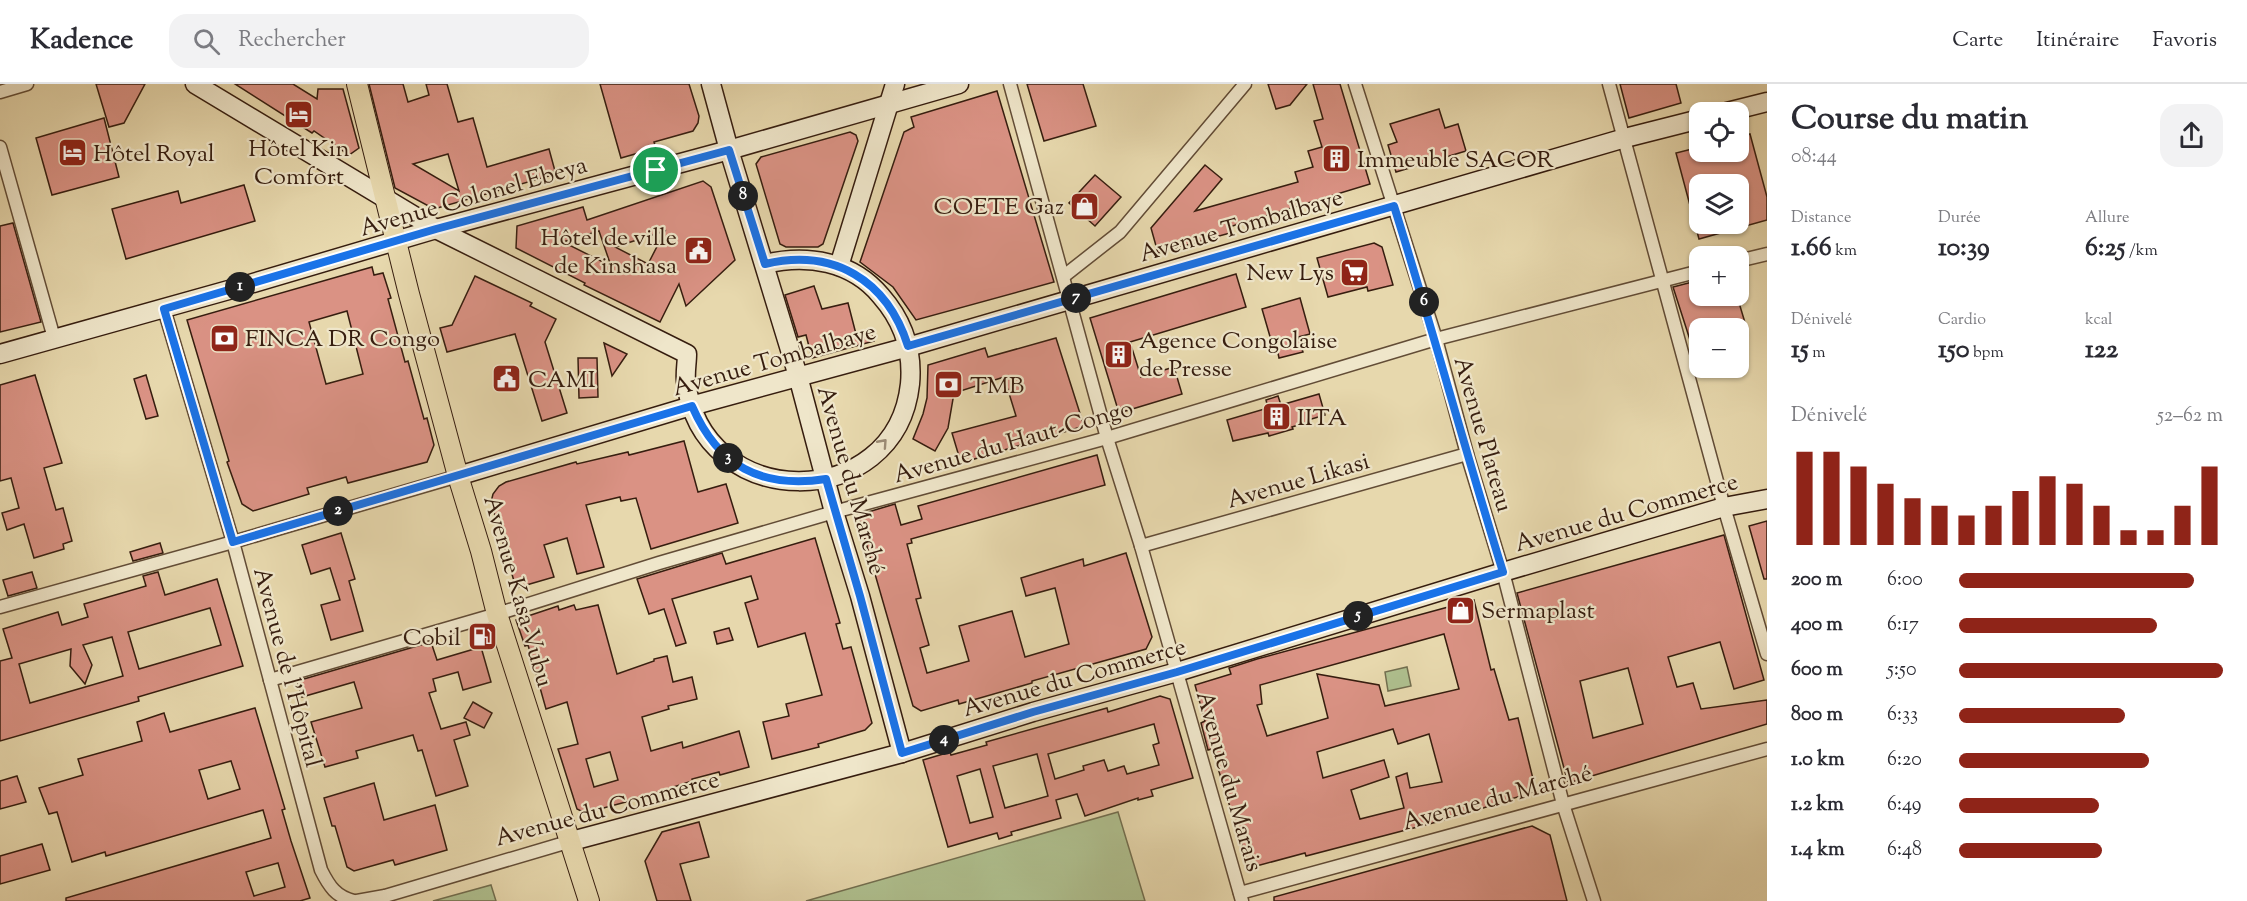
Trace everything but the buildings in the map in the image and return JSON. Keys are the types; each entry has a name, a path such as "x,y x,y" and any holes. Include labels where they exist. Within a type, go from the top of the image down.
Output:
{"main road":[{"name":"Avenue Kasa-Vubu","path":"357,84 458,476 497,614 568,842 589,901"}],"street":[{"path":"0,92 27,84"},
{"path":"195,84 436,229 687,354 686,380 692,406 700,425 712,442 744,469 784,482 826,479 849,471 870,457 900,419 908,396 911,371 908,346 896,316 876,290 859,276 839,266 802,259 765,264"},
{"name":"Avenue du Marché","path":"711,84 798,376 902,753"},
{"path":"839,266 896,84"},
{"name":"Avenue Colonel Ebeya","path":"0,354 164,309 436,229 729,150 959,84"},
{"name":"Avenue du Marais","path":"1010,84 1107,438 1141,546 1241,897"},
{"path":"1064,276 1120,232 1245,84"},
{"name":"Avenue Plateau","path":"1355,84 1436,339 1467,454 1503,572 1563,804 1594,901"},
{"path":"1609,84 1724,507 1767,654"},
{"path":"1749,106 1767,102"},
{"name":"Avenue Tombalbaye","path":"0,607 233,542 692,406 1071,300 1624,138 1689,122"},
{"path":"0,147 54,338"},
{"path":"1749,258 1767,254"},
{"name":"Avenue du Haut-Congo","path":"270,680 497,614 659,563 834,512 1107,438 1436,339 1689,274"},
{"name":"Avenue de l’Hôpital","path":"164,309 233,542 321,870 330,888 337,894"},
{"name":"Avenue Likasi","path":"1141,546 1467,454"},
{"name":"Avenue du Commerce","path":"337,894 345,899 356,901 386,896 568,842 902,753 1724,507 1767,499"},
{"name":"Avenue du Marché","path":"1241,897 1563,804 1767,749"}],"green space":[{"path":"1407,667 1411,686 1388,691 1385,672"},
{"path":"1118,812 1145,901 806,901"},
{"path":"491,885 496,901 433,901"}],"place":[{"name":"Hôtel Kin Comfort","path":"299,115"},
{"name":"Hôtel Royal","path":"72,153"},
{"name":"Immeuble SACOR","path":"1336,159"},
{"name":"COETE Gaz","path":"1085,206"},
{"name":"Hôtel de ville de Kinshasa","path":"698,251"},
{"name":"New Lys","path":"1355,272"},
{"name":"FINCA DR Congo","path":"224,338"},
{"name":"Agence Congolaise de Presse","path":"1118,354"},
{"name":"CAMI","path":"507,379"},
{"name":"TMB","path":"949,385"},
{"name":"IITA","path":"1276,417"},
{"name":"Sermaplast","path":"1460,610"},
{"name":"Cobil","path":"482,637"}],"route":[{"path":"729,150 765,264 783,260 821,261 839,266 859,276 891,306 902,326 908,346 1394,206 1436,339 1467,454 1503,572 902,753 826,479 784,482 744,469 712,442 700,425 692,406 233,542 164,309 436,229 656,170 729,150"}]}
